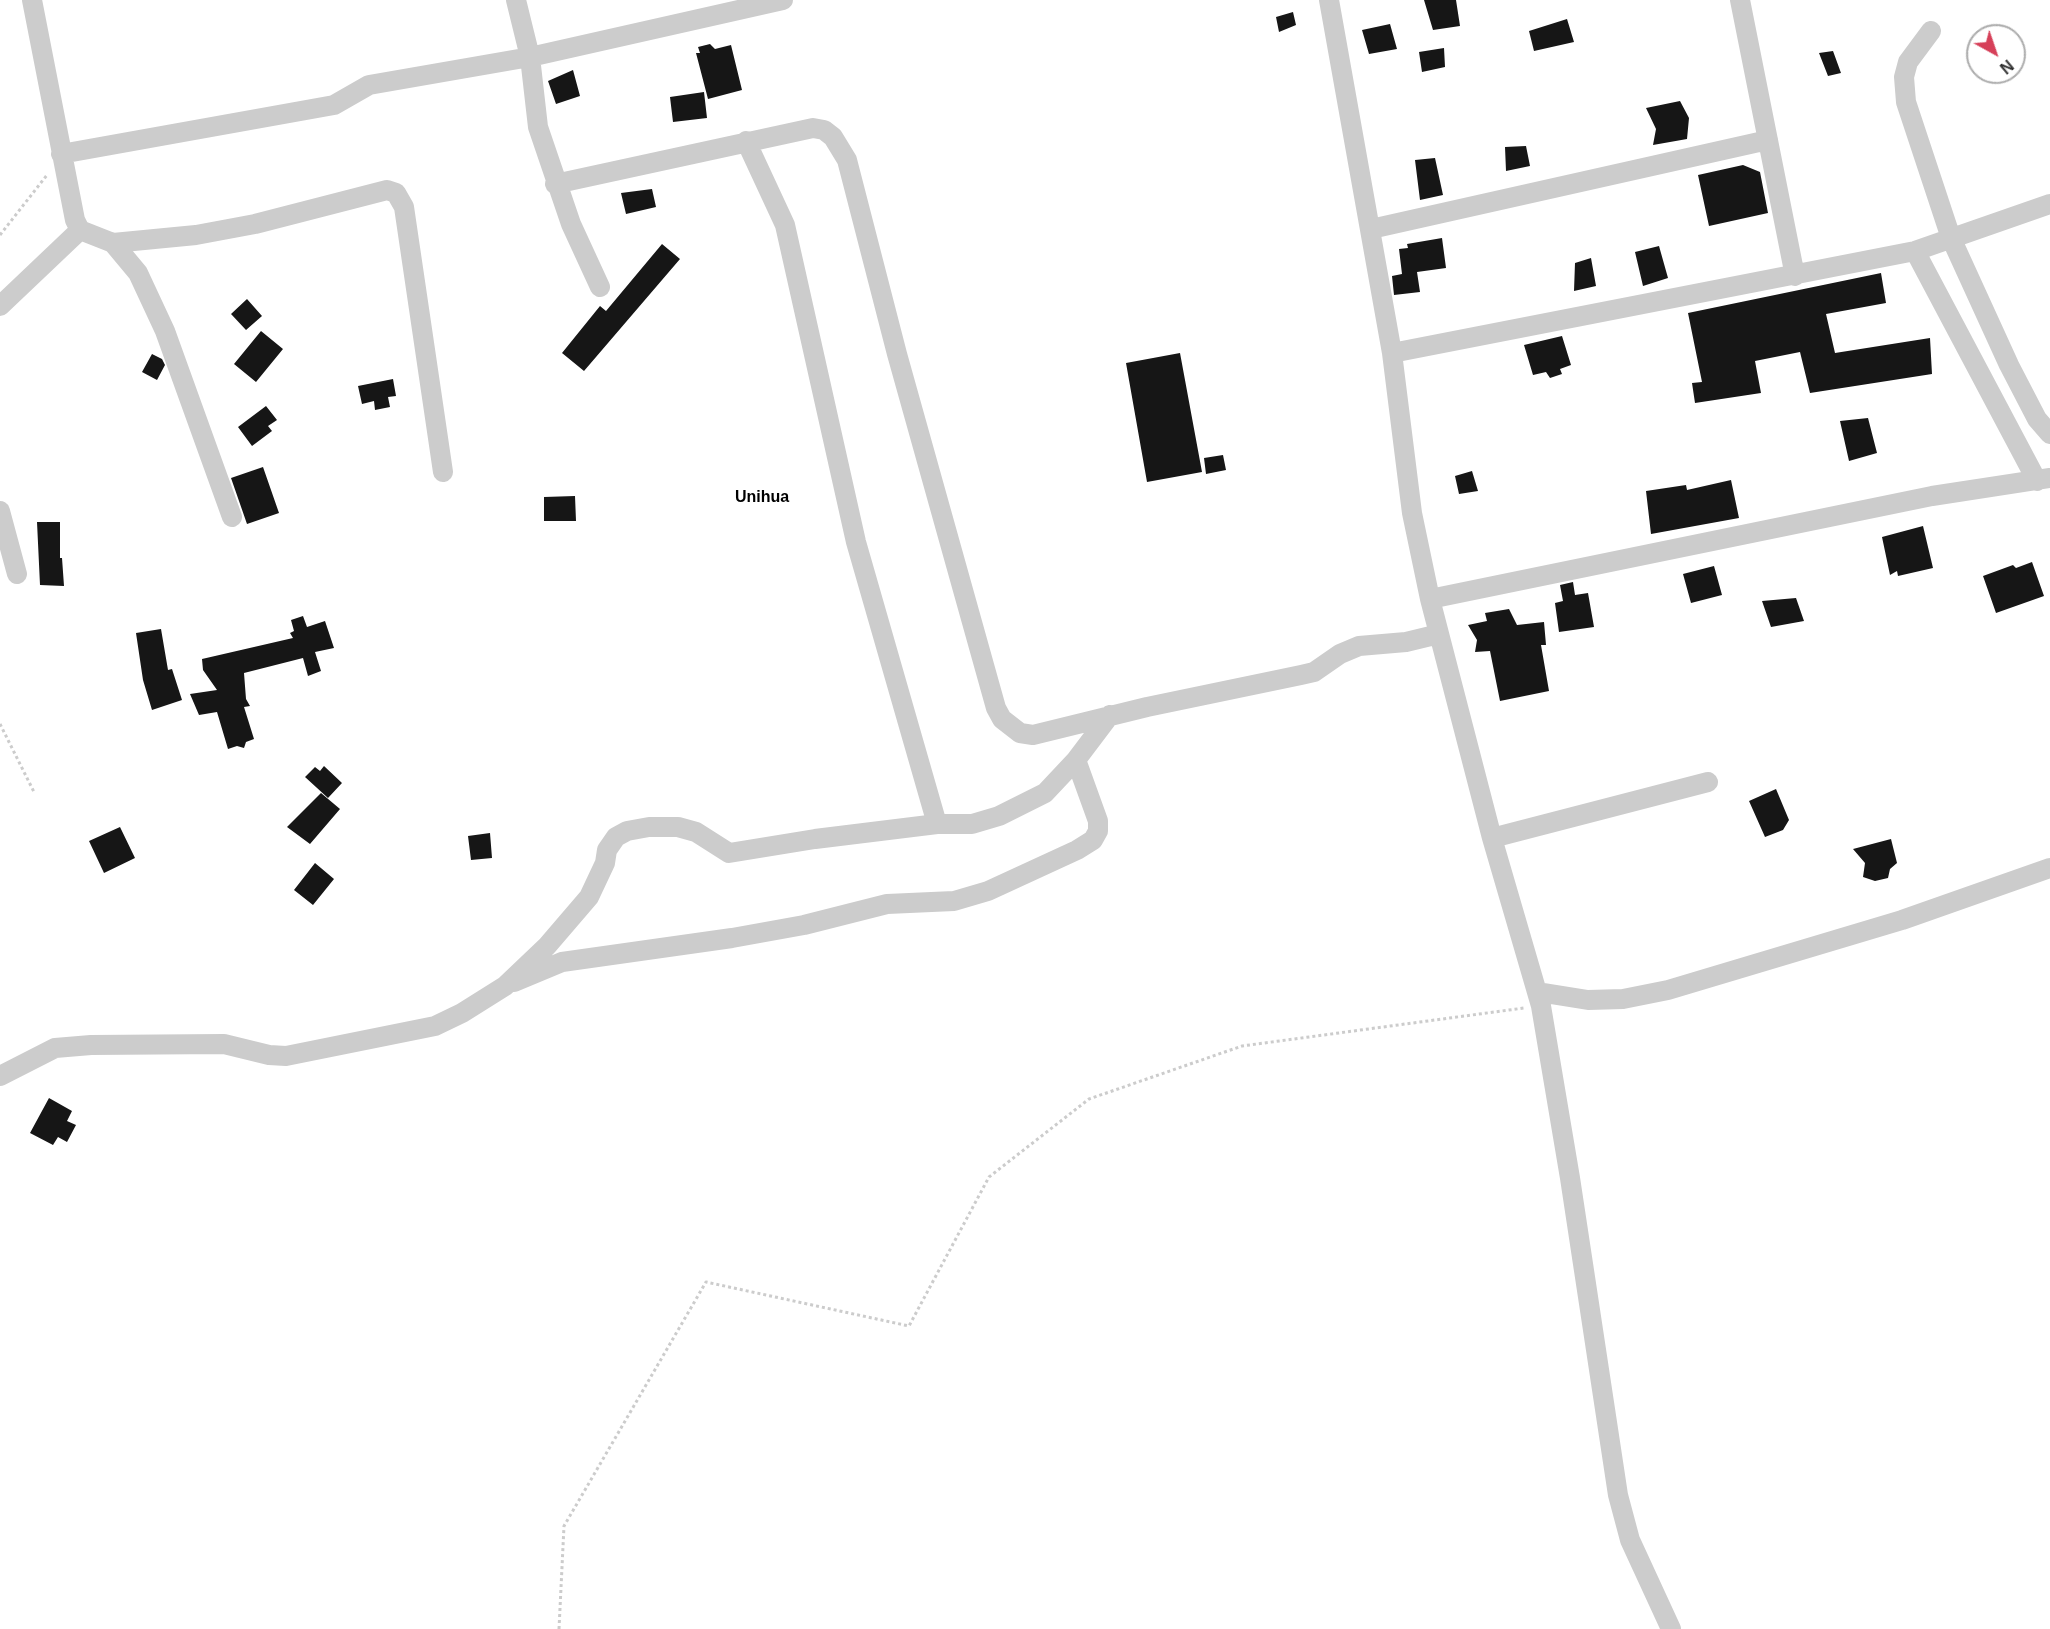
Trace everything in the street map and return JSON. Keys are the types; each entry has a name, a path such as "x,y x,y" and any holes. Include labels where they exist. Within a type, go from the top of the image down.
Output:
{"street":[{"path":"32,0 61,154 75,220 80,230 113,243 196,235 255,224 387,190 396,193 404,207 442,472"},
{"path":"516,0 530,57 538,127 555,184 584,256 600,287"},
{"path":"61,154 334,105 369,85 530,57 783,0"},
{"path":"1329,0 1392,353 1412,513 1430,599 1492,838 1539,999 1570,1178 1618,1495 1633,1549 1671,1629"},
{"path":"1740,0 1796,276"},
{"path":"1931,31 1908,62 1904,76 1906,102 1952,238 2009,365 2037,419 2050,434"},
{"path":"555,184 813,128 824,130 833,137 847,160 897,354 996,708 1002,719 1020,734 1033,735 1110,715 1314,672 1340,654 1359,646 1406,642 1439,634"},
{"path":"1371,229 1768,140"},
{"path":"746,141 785,225 856,542 937,824"},
{"path":"1392,353 1915,251 2050,204"},
{"path":"0,306 80,230"},
{"path":"113,243 138,273 165,331 232,518"},
{"path":"1430,599 1932,496 2043,479 1915,251"},
{"path":"0,511 16,574"},
{"path":"505,986 547,946 589,897 604,863 607,850 616,837 627,831 649,827 678,827 696,832 729,853 815,839 937,824 972,824 999,816 1045,793 1076,760 1110,715"},
{"path":"0,1076 55,1048 91,1045 224,1044 269,1055 305,1053 348,1041 435,1026 462,1013 505,986 562,962 804,925 887,904 954,901 988,891 1077,850 1093,840 1098,831 1098,821 1076,760"},
{"path":"1492,838 1708,782"},
{"path":"1539,999 1623,999 1668,990 1902,920 2050,868"}],"path":[{"path":"0,235 39,188 61,154"},
{"path":"0,724 34,792"},
{"path":"559,1629 564,1526 706,1282 909,1326 988,1177 1089,1099 1242,1046 1539,999"}],"building":[{"path":"1424,0 1456,0 1460,26 1433,30"},
{"path":"1293,12 1296,25 1279,32 1276,17"},
{"path":"1567,19 1574,42 1534,51 1529,31"},
{"path":"1390,24 1397,49 1369,54 1362,30"},
{"path":"710,44 715,49 731,45 742,90 708,99 696,53 700,53 698,47"},
{"path":"1444,48 1445,67 1422,72 1419,52"},
{"path":"1833,51 1841,73 1828,76 1819,53"},
{"path":"573,70 580,96 556,104 548,81"},
{"path":"704,92 707,118 673,122 670,97"},
{"path":"1680,101 1689,118 1687,139 1653,145 1656,129 1646,108"},
{"path":"1526,146 1530,166 1506,171 1505,147"},
{"path":"1435,158 1443,195 1420,200 1415,160"},
{"path":"1743,165 1760,172 1768,213 1709,226 1698,175"},
{"path":"652,189 656,207 626,214 621,193"},
{"path":"1442,238 1446,268 1417,272 1420,292 1394,295 1392,276 1402,274 1399,249 1408,248 1407,244"},
{"path":"662,244 680,259 584,371 562,353 600,306 606,311"},
{"path":"1659,246 1668,278 1643,286 1635,252"},
{"path":"1591,258 1596,286 1574,291 1575,263"},
{"path":"1881,273 1886,303 1826,314 1835,353 1930,338 1932,374 1810,393 1800,352 1755,361 1761,393 1695,403 1692,383 1702,382 1688,313"},
{"path":"247,299 262,316 246,330 231,314"},
{"path":"261,331 283,349 256,382 234,364"},
{"path":"1562,336 1571,365 1560,369 1562,374 1550,378 1546,372 1533,375 1524,345"},
{"path":"1180,353 1202,472 1147,482 1126,363"},
{"path":"152,354 162,359 165,365 157,380 142,372"},
{"path":"393,379 396,396 388,397 390,407 375,410 374,401 362,404 358,386"},
{"path":"266,406 277,420 268,426 272,431 252,446 238,427"},
{"path":"1868,418 1877,453 1849,461 1840,421"},
{"path":"1223,455 1226,470 1206,474 1204,458"},
{"path":"263,467 279,513 247,524 231,478"},
{"path":"1472,471 1478,491 1459,494 1455,476"},
{"path":"1731,480 1739,518 1651,534 1646,491 1686,485 1687,490"},
{"path":"575,496 576,521 544,521 544,497"},
{"path":"37,522 60,522 60,558 62,558 64,586 40,585"},
{"path":"1923,526 1933,568 1898,576 1897,571 1890,575 1882,537"},
{"path":"2032,562 2044,596 1996,613 1983,576 2013,565 2016,568"},
{"path":"1714,566 1722,595 1691,603 1683,574"},
{"path":"1573,582 1575,595 1588,593 1594,627 1559,632 1555,603 1563,601 1560,585"},
{"path":"1796,598 1804,621 1771,627 1762,601"},
{"path":"1509,609 1517,625 1544,622 1546,645 1541,645 1549,691 1500,701 1490,651 1475,652 1477,640 1468,625 1487,621 1485,613"},
{"path":"303,616 307,627 325,621 334,648 315,652 321,671 308,676 303,658 244,673 246,699 250,706 244,707 254,739 246,742 244,748 237,746 228,749 217,712 199,715 190,694 217,690 203,670 202,659 293,638 290,633 294,631 291,620"},
{"path":"161,629 168,670 172,669 182,700 152,710 143,680 136,633"},
{"path":"324,766 342,783 328,798 305,777 315,767 320,771"},
{"path":"1776,789 1789,820 1783,830 1765,837 1749,801"},
{"path":"321,793 340,809 310,844 287,827"},
{"path":"120,827 135,858 104,873 89,841"},
{"path":"490,833 492,858 471,860 468,836"},
{"path":"1891,839 1897,863 1890,869 1888,878 1875,881 1863,877 1865,863 1853,849"},
{"path":"315,863 334,879 313,905 294,890"},
{"path":"49,1098 72,1111 67,1121 76,1125 67,1142 58,1137 53,1145 30,1133"}],"district":[{"name":"Unihua","path":"762,498"}]}
